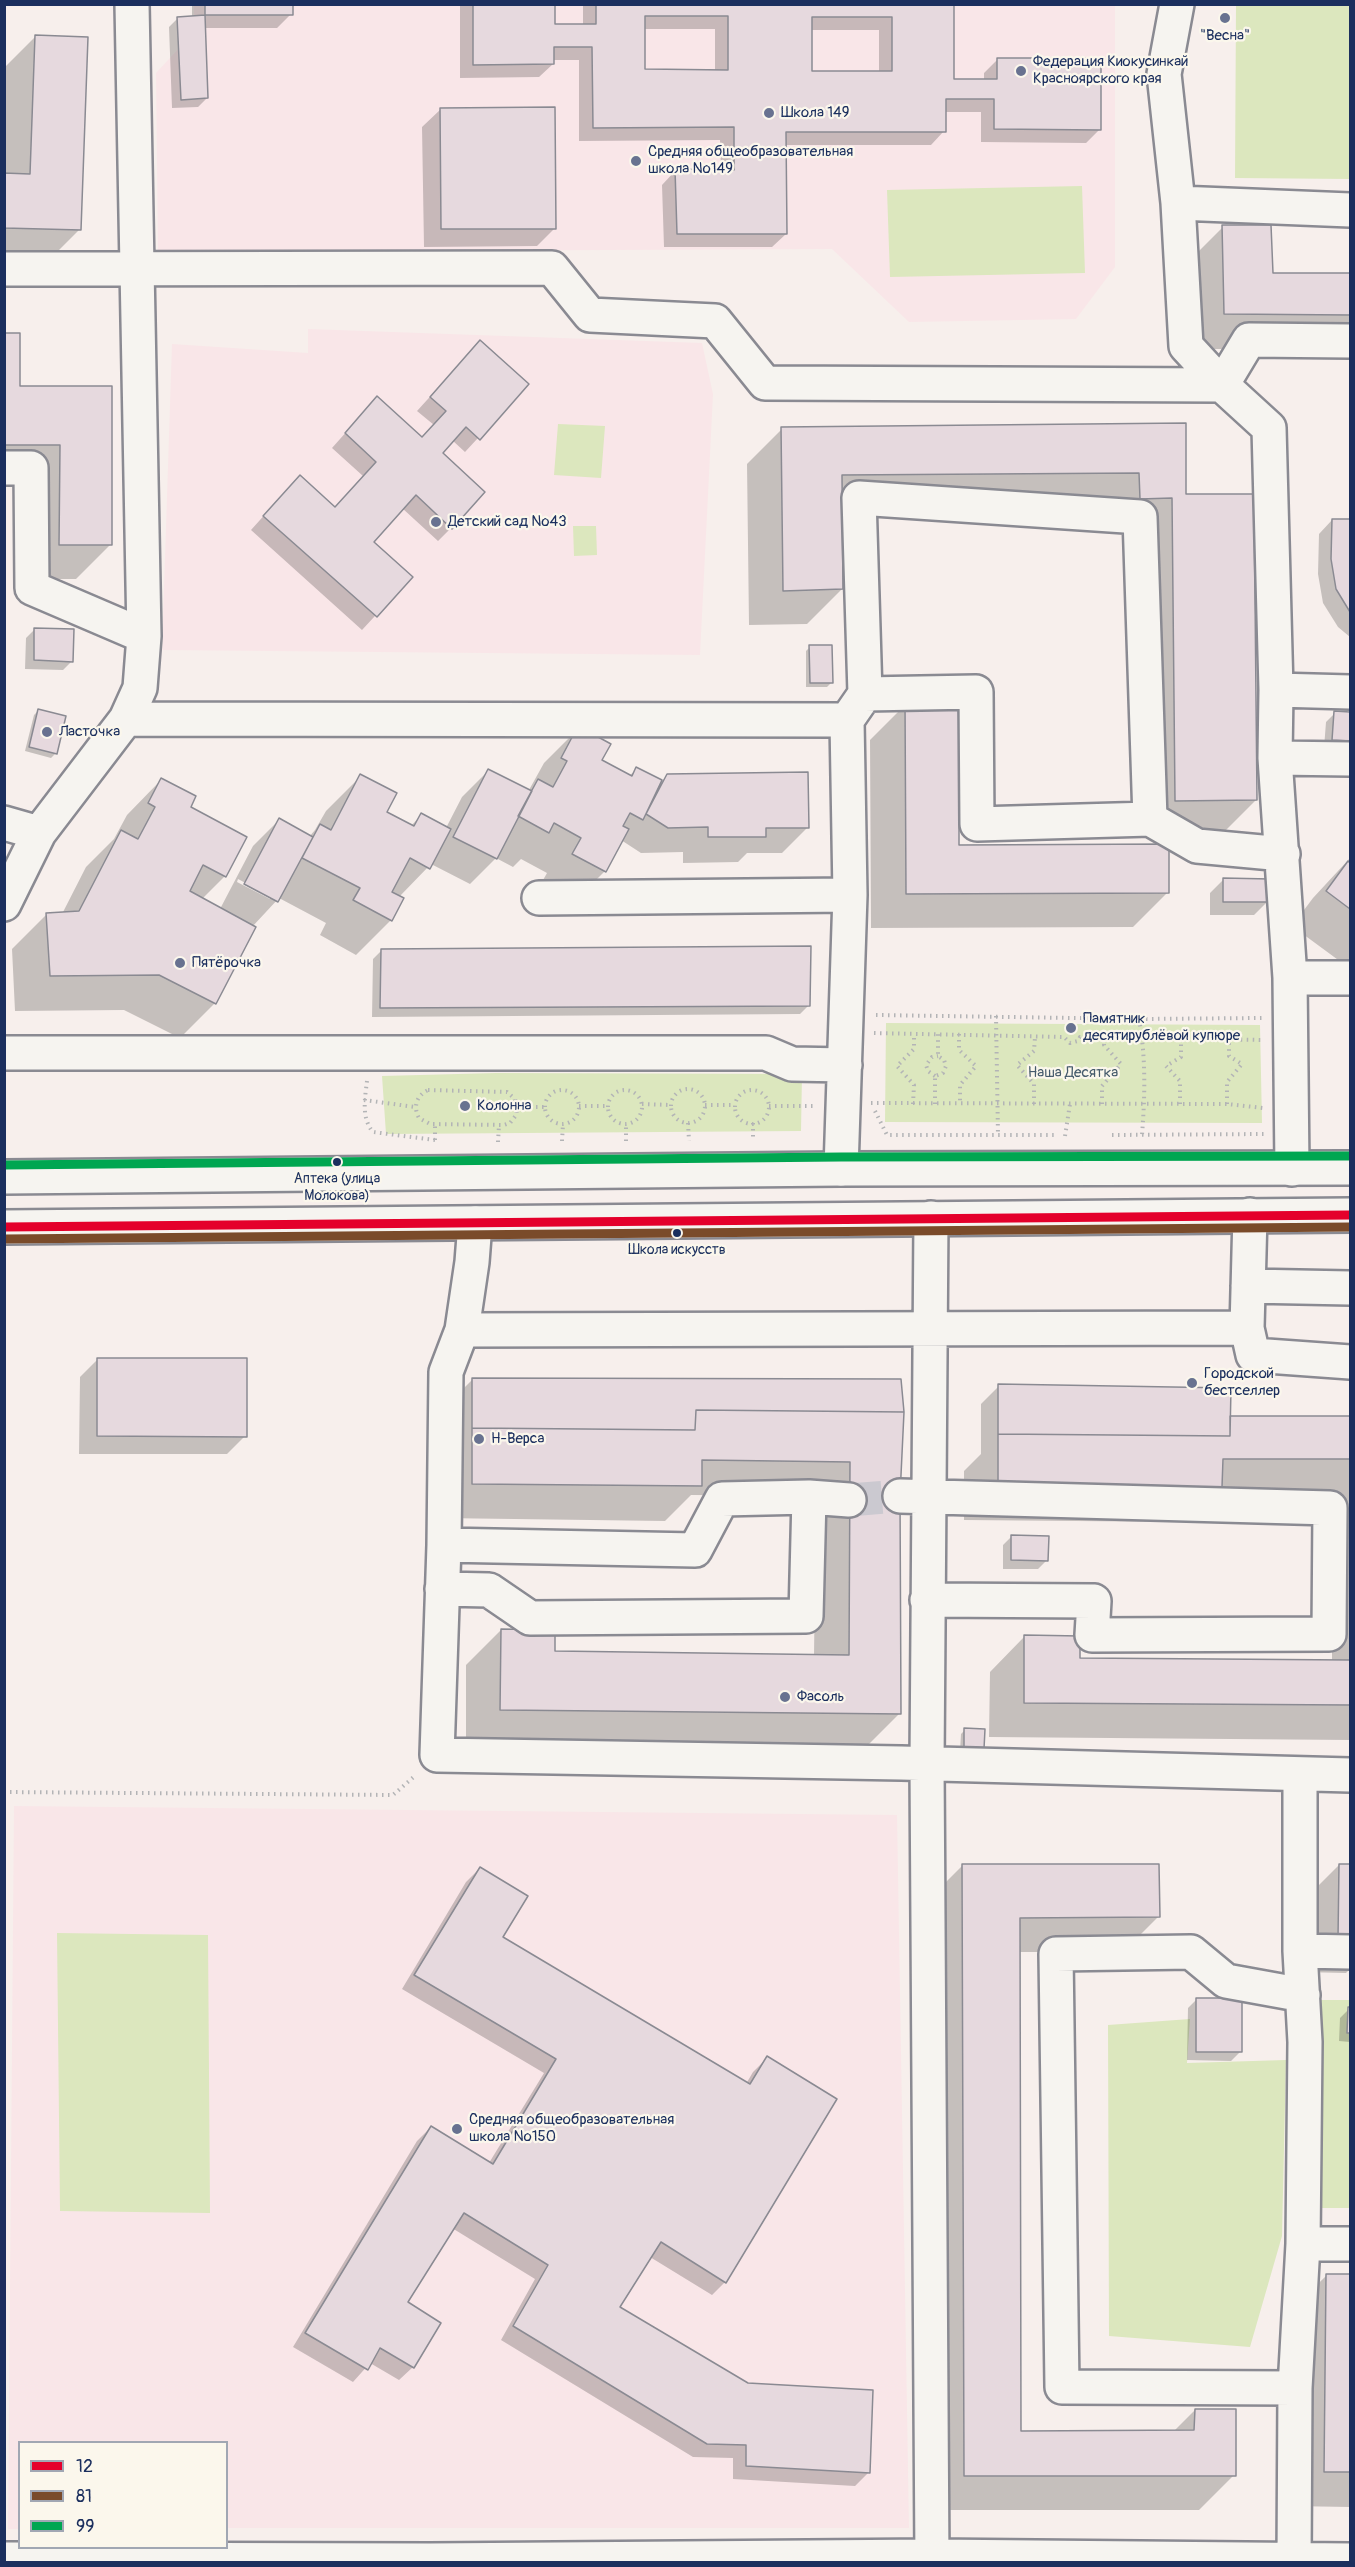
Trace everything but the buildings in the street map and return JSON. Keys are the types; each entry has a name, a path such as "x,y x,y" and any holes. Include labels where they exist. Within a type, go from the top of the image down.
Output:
{"main road":[{"path":"4,904 39,833 126,719 140,688 144,636 132,4"},
{"path":"1177,4 1164,74 1178,203 1186,346 1222,385 1269,428 1276,690 1275,758 1283,854 1290,994 1292,1169"},
{"path":"1178,203 1350,210"},
{"path":"4,269 552,268 591,315 715,321 765,383 1222,385"},
{"path":"1222,385 1249,340 1350,341"},
{"path":"4,468 31,468 32,588 144,636"},
{"path":"842,1169 856,707 859,498 1140,517 1150,819"},
{"path":"1276,690 1350,692"},
{"path":"126,719 856,707 976,692 976,824 1150,819 1197,846 1283,854"},
{"path":"1275,758 1350,759"},
{"path":"4,823 39,833"},
{"path":"539,898 850,895"},
{"path":"1290,994 1350,978"},
{"path":"4,1053 766,1053 792,1064 845,1065"},
{"path":"4,1177 842,1169 1350,1168"},
{"path":"1250,1215 1247,1328 1253,1355 1350,1362"},
{"path":"4,1227 1350,1215"},
{"path":"931,1218 931,1328 914,1497 927,1600 932,2559"},
{"path":"475,1223 462,1330 446,1372 444,1545 437,1755 1350,1775"},
{"path":"1248,1287 1350,1288"},
{"path":"462,1330 1247,1328"},
{"path":"444,1545 695,1550 722,1499 809,1497 849,1500"},
{"path":"442,1589 489,1590 530,1618 806,1616 809,1497"},
{"path":"914,1497 1330,1508 1329,1634 1092,1635 1094,1601 927,1600"},
{"path":"1294,2562 1295,2388 1303,2244 1305,2042 1300,1951 1300,1775"},
{"path":"1300,1951 1350,1952"},
{"path":"1295,2388 1062,2387 1056,1954 1191,1953 1226,1981 1303,1995"},
{"path":"1303,2244 1350,2244"},
{"path":"4,2559 430,2561 932,2559 1294,2562 1350,2560"}],"path":[{"path":"846,1003 873,1015 1139,1019 1271,1017 1290,994"},
{"path":"996,1016 998,1135"},
{"path":"1139,1019 1143,1038 1142,1135"},
{"path":"871,1033 1064,1037 1070,1043 1078,1041 1080,1037 1266,1040"},
{"path":"913,1104 914,1085 897,1066 915,1048 914,1034"},
{"path":"938,1034 938,1056"},
{"path":"959,1034 959,1050 976,1066 960,1085 960,1104"},
{"path":"1034,1104 1034,1084 1017,1065 1034,1051 1035,1037"},
{"path":"1102,1104 1102,1086 1121,1064 1104,1045 1105,1037"},
{"path":"1180,1104 1180,1081 1166,1066 1181,1057 1181,1040"},
{"path":"1227,1104 1227,1082 1242,1064 1229,1056 1229,1040"},
{"path":"938,1056 944,1060 946,1066 944,1073 935,1076 928,1071 926,1065 932,1057 938,1056"},
{"path":"934,1104 935,1076"},
{"path":"626,1089 636,1093 642,1104 639,1118 626,1123 617,1122 612,1118 608,1106 616,1092 626,1089"},
{"path":"689,1089 699,1093 705,1105 701,1116 688,1123 675,1117 671,1105 678,1091 689,1089"},
{"path":"753,1089 763,1093 769,1106 766,1117 753,1123 739,1118 735,1105 739,1096 753,1089"},
{"path":"433,1090 502,1091 512,1095 518,1107 514,1119 504,1125 424,1122 419,1118 415,1107 419,1096 433,1090"},
{"path":"558,1090 573,1094 579,1106 576,1117 563,1124 549,1118 545,1107 549,1096 558,1090"},
{"path":"364,1100 415,1107"},
{"path":"871,1103 1227,1104 1268,1108"},
{"path":"642,1104 671,1105"},
{"path":"1065,1136 1070,1104"},
{"path":"705,1105 735,1105"},
{"path":"579,1106 608,1106"},
{"path":"769,1106 817,1106"},
{"path":"518,1107 545,1107"},
{"path":"626,1123 626,1142"},
{"path":"688,1123 689,1141"},
{"path":"753,1123 753,1142"},
{"path":"435,1124 435,1140"},
{"path":"562,1142 563,1124"},
{"path":"498,1142 499,1125"},
{"path":"1109,1135 1291,1133"},
{"path":"887,1135 1076,1136"},
{"path":"4,1792 393,1795 437,1755"}],"shaded area":[{"name":"Средняя общеобразовательная школа №149","path":"194,5 1115,5 1115,267 1076,319 909,322 832,249 158,252 156,73 194,32"},
{"name":"Детский сад №43","path":"308,329 702,343 713,394 700,655 162,650 172,344 308,353"},
{"name":"Средняя общеобразовательная школа №150","path":"14,1806 897,1815 909,2528 228,2528 228,2441 18,2441 18,2529 8,2529"}],"green space":[{"path":"1236,5 1350,5 1350,179 1235,178"},
{"path":"1082,186 1085,273 890,277 887,190"},
{"path":"558,424 605,426 601,478 554,475"},
{"path":"573,526 596,526 597,555 574,556"},
{"name":"Наша Десятка","path":"886,1023 1260,1025 1262,1123 885,1122"},
{"path":"496,1073 802,1074 801,1131 386,1134 382,1076"},
{"path":"57,1933 208,1935 210,2213 60,2211"},
{"path":"1316,2000 1350,2000 1350,2208 1315,2208"},
{"path":"1190,2019 1187,2063 1286,2060 1282,2236 1250,2347 1109,2336 1108,2025"}],"tunnel":[{"path":"849,1500 900,1496"}],"transit line":[{"name":"99","path":"4,1165 841,1157 1350,1156"},
{"name":"12","path":"4,1227 1350,1215"},
{"name":"81","path":"4,1239 1350,1227"}],"place":[{"name":"\"Весна\"","path":"1225,18"},
{"name":"Федерация Киокусинкай Красноярского края","path":"1021,71"},
{"name":"Школа 149","path":"769,113"},
{"name":"Средняя общеобразовательная школа №149","path":"636,161"},
{"name":"Детский сад №43","path":"436,522"},
{"name":"Ласточка","path":"47,732"},
{"name":"Пятёрочка","path":"180,963"},
{"name":"Памятник десятирублёвой купюре","path":"1071,1028"},
{"name":"Колонна","path":"465,1106"},
{"name":"Аптека (улица Молокова)","path":"337,1162"},
{"name":"Школа искусств","path":"677,1233"},
{"name":"Городской бестселлер","path":"1192,1383"},
{"name":"Н-Верса","path":"479,1439"},
{"name":"Фасоль","path":"785,1697"},
{"name":"Средняя общеобразовательная школа №150","path":"457,2129"}]}
